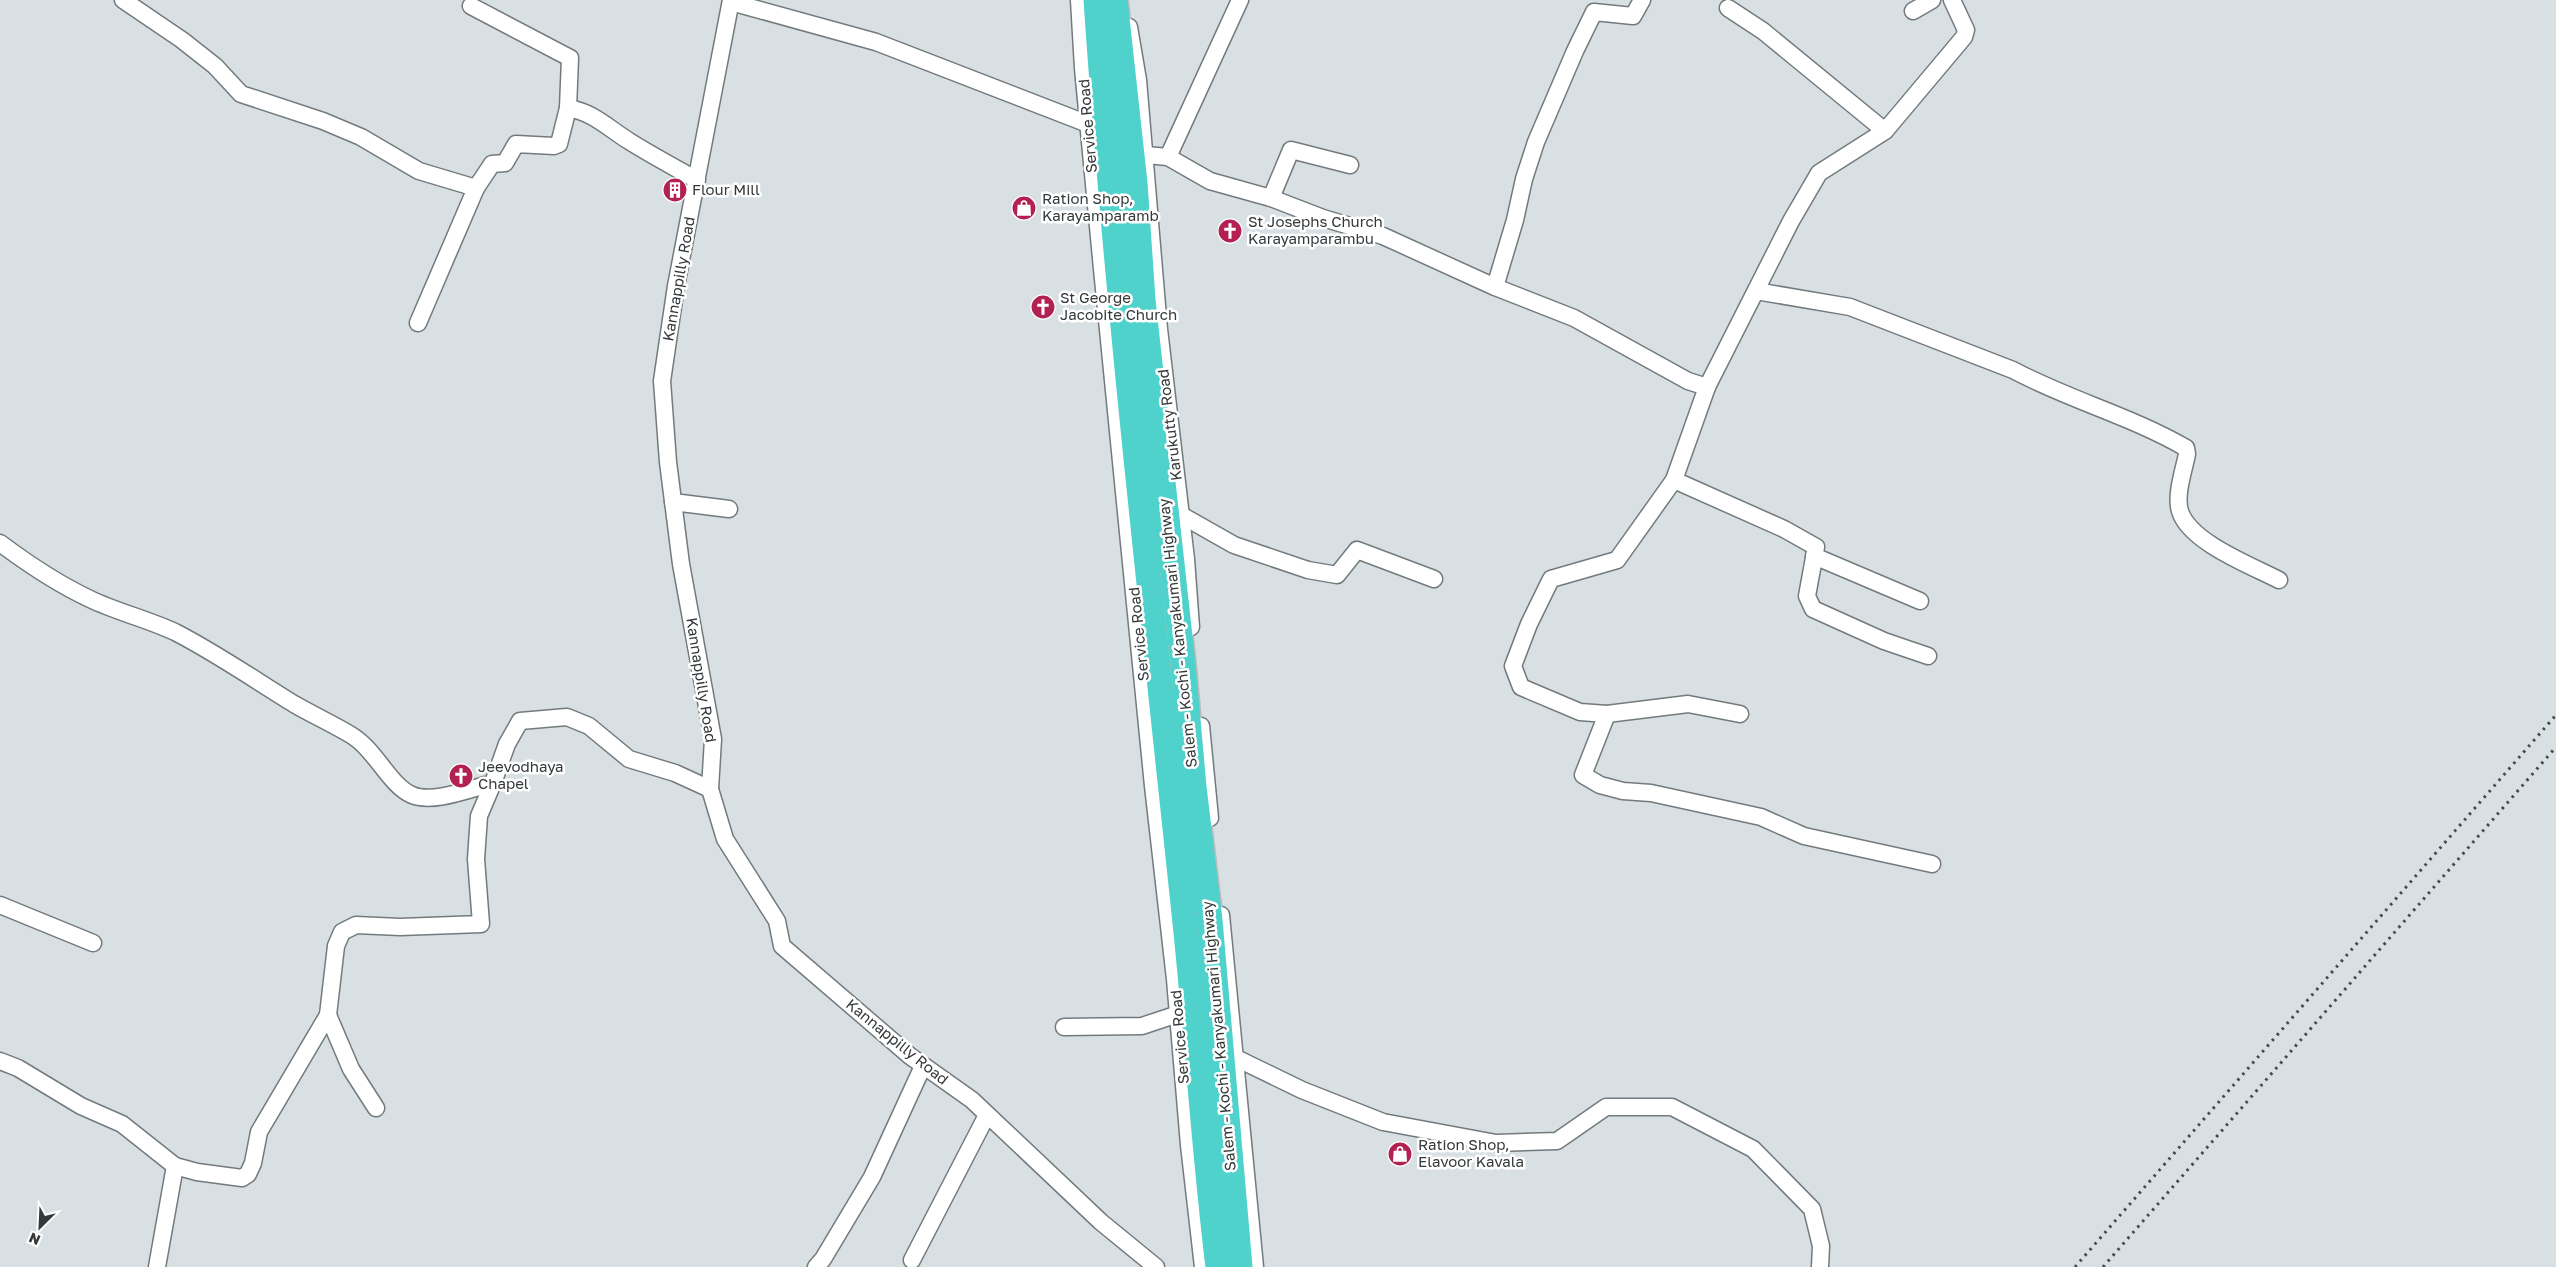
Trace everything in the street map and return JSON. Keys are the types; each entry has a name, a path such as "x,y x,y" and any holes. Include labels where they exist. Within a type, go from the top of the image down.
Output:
{"highway":[{"name":"Salem - Kochi - Kanyakumari Highway","path":"1096,0 1128,392 1185,926 1197,1067 1218,1267"},
{"name":"Salem - Kochi - Kanyakumari Highway","path":"1115,0 1135,183 1143,300 1184,664 1196,807 1210,920 1240,1267"}],"street":[{"path":"123,0 182,40 215,66 241,94 323,121 361,137 419,171 476,188"},
{"name":"Service Road","path":"1079,0 1088,124 1151,768 1203,1267"},
{"name":"Karukutty Road","path":"1126,0 1138,80 1146,155 1159,329 1181,515 1256,1267"},
{"path":"1168,157 1240,0"},
{"path":"1495,287 1536,142 1594,12 1633,16 1642,0"},
{"path":"1913,10 1932,0"},
{"path":"1740,714 1688,704 1607,714 1580,712 1521,687 1513,666 1529,624 1551,579 1617,560 1674,480 1695,426 1707,388 1791,221 1819,173 1885,131 1964,38 1966,30 1952,0"},
{"path":"731,1 876,42 1088,124"},
{"name":"Kannappilly Road","path":"731,1 676,286 662,381 680,564 713,738 710,788 725,839 776,921 782,946 923,1066 972,1100 1100,1222 1156,1267"},
{"path":"418,323 476,188 492,164 505,163 516,144 554,146 559,144 568,108 570,58 471,6"},
{"path":"1728,8 1763,31 1885,131"},
{"path":"568,108 582,110 598,118 634,145 697,180"},
{"path":"1272,198 1281,171 1292,150 1350,165"},
{"path":"1146,155 1168,157 1210,181 1272,198 1323,218 1382,236 1495,287 1574,318 1688,381 1707,388"},
{"path":"1756,291 1850,307 2013,370 2036,382 2159,433 2186,448 2187,454 2180,492 2180,511 2187,524 2200,538 2279,580"},
{"path":"1674,480 1784,529 1816,547 1807,596 1813,609 1884,640 1928,656"},
{"path":"673,502 729,509"},
{"path":"1181,515 1234,544 1308,570 1337,575 1357,550 1434,579"},
{"path":"0,543 53,578 90,599 173,631 198,644 296,705 360,741 404,791 424,799 493,783"},
{"path":"1814,556 1920,601"},
{"path":"1607,714 1583,775 1600,785 1623,791 1652,793 1761,817 1804,836 1932,864"},
{"path":"0,1061 18,1068 81,1106 122,1124 175,1166 197,1172 242,1178 248,1174 259,1132 328,1015 336,946 342,932 356,924 400,927 481,924 476,859 479,816 507,744 520,721 567,717 589,726 629,759 675,773 710,788"},
{"path":"0,905 93,943"},
{"path":"1064,1027 1142,1026 1178,1014"},
{"path":"328,1015 351,1069 376,1108"},
{"path":"1236,1058 1302,1090 1383,1122 1496,1144 1557,1141 1606,1107 1672,1107 1753,1149 1812,1209 1821,1246 1820,1267"},
{"path":"816,1267 823,1259 872,1177 923,1066"},
{"path":"912,1260 987,1114"},
{"path":"157,1267 175,1166"}],"railway":[{"path":"2075,1267 2556,715"},
{"path":"2103,1267 2556,747"}],"place":[{"name":"Flour Mill","path":"675,190"},
{"name":"Ration Shop, Karayamparamb","path":"1024,208"},
{"name":"St Josephs Church Karayamparambu","path":"1230,231"},
{"name":"St George Jacobite Church","path":"1043,307"},
{"name":"Jeevodhaya Chapel","path":"461,776"},
{"name":"Ration Shop, Elavoor Kavala","path":"1400,1154"}]}
